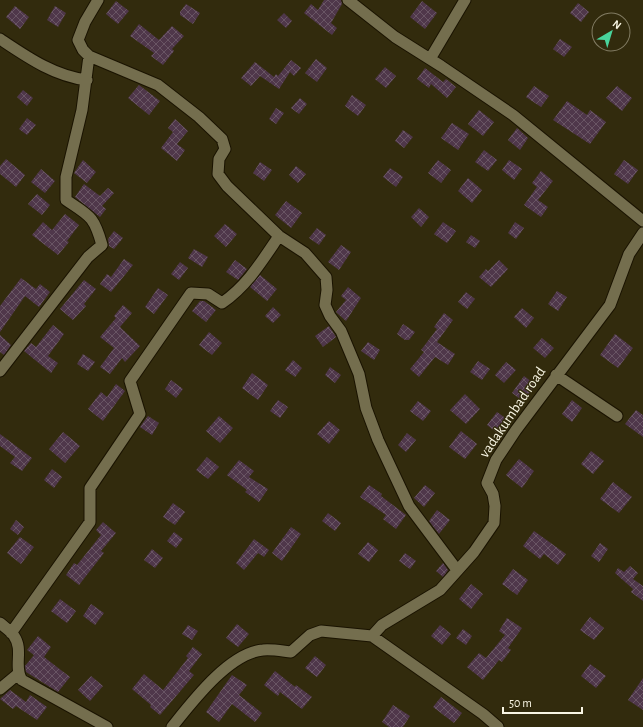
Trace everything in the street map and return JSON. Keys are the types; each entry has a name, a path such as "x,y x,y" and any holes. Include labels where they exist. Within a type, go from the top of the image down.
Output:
{"street":[{"path":"98,0 85,22 78,40 82,50 89,56 158,85 199,116 222,139 224,148 219,159 218,174 227,186 279,236 305,253 326,277 327,290 325,305 330,316 341,331 358,374 366,408 378,440 409,506 457,570"},
{"path":"348,0 395,37 513,115 643,221"},
{"path":"430,59 465,0"},
{"path":"0,39 36,64 76,79 87,80"},
{"path":"0,371 88,257 102,245 97,228 90,215 66,200 65,193 66,177 87,80 89,56"},
{"name":"vadakumbad road","path":"372,636 382,625 440,590 474,552 494,523 495,506 493,494 487,483 496,460 556,375 610,305 629,254 643,233"},
{"path":"11,633 90,522 90,488 140,414 130,381 191,293 208,294 222,303 237,293 253,275 279,236"},
{"path":"556,375 617,416"},
{"path":"0,623 15,637 19,651 18,674 22,680 107,727"},
{"path":"172,727 193,701 229,666 247,655 263,650 290,652 310,635 321,631 372,636 483,714 498,727"},
{"path":"0,689 18,674"}],"building":[{"path":"324,0 341,0 342,4 331,23 337,28 332,35 304,13 311,4 318,10"},
{"path":"116,1 129,11 118,24 106,14"},
{"path":"422,1 437,13 425,29 410,17"},
{"path":"578,3 589,12 581,22 570,13"},
{"path":"186,4 200,13 193,24 180,15 180,12"},
{"path":"15,6 29,17 20,29 6,17"},
{"path":"55,6 66,13 58,27 47,20"},
{"path":"284,13 292,21 286,28 277,20"},
{"path":"139,24 159,40 172,26 184,36 172,49 174,51 163,65 151,56 154,53 130,36"},
{"path":"560,39 572,47 564,57 553,49"},
{"path":"316,59 327,68 317,82 305,73"},
{"path":"291,60 301,68 294,76 290,72 279,89 260,76 251,86 241,78 255,62 274,77 276,74 278,76"},
{"path":"385,67 396,76 386,88 375,79"},
{"path":"425,68 443,82 446,79 456,87 447,98 431,84 429,88 417,79"},
{"path":"139,85 160,101 149,115 128,98"},
{"path":"534,86 549,96 541,107 526,97"},
{"path":"617,86 632,98 622,111 606,98"},
{"path":"23,90 33,98 27,106 17,97"},
{"path":"352,95 366,105 358,116 345,106"},
{"path":"300,98 307,104 299,114 291,108"},
{"path":"567,101 587,115 590,110 606,122 590,144 553,120"},
{"path":"276,108 284,113 276,124 269,119"},
{"path":"479,110 494,122 483,136 468,124"},
{"path":"27,118 36,125 27,135 19,129"},
{"path":"175,119 188,131 177,144 185,150 177,161 161,148 173,132 168,128"},
{"path":"452,123 469,134 458,150 441,138"},
{"path":"517,128 528,138 520,150 508,140"},
{"path":"403,130 413,137 404,148 395,141"},
{"path":"484,150 497,160 488,171 475,162"},
{"path":"6,159 25,175 16,187 0,174 0,166"},
{"path":"83,160 96,172 87,183 74,173"},
{"path":"438,160 451,170 441,183 428,173"},
{"path":"509,160 522,169 514,180 502,170"},
{"path":"624,160 638,170 628,184 614,174"},
{"path":"260,162 272,170 264,181 253,173"},
{"path":"296,166 306,174 298,183 289,175"},
{"path":"390,168 403,177 396,187 383,177"},
{"path":"41,169 55,181 45,193 31,182"},
{"path":"541,171 553,181 538,200 548,207 541,217 524,205 537,187 532,183"},
{"path":"468,178 482,190 472,203 458,191"},
{"path":"84,184 100,196 108,188 114,193 102,206 106,209 100,217 75,197"},
{"path":"37,194 50,205 42,215 28,204"},
{"path":"286,201 302,213 291,228 275,215"},
{"path":"419,208 429,217 421,227 411,217"},
{"path":"65,214 79,225 67,241 69,242 58,255 32,235 43,222 52,230"},
{"path":"443,222 456,231 447,243 434,234"},
{"path":"515,222 524,228 516,239 508,233"},
{"path":"225,224 237,234 226,247 214,236"},
{"path":"317,228 326,235 319,245 309,238"},
{"path":"114,231 123,238 114,249 109,246 108,239"},
{"path":"471,235 480,241 475,248 466,242"},
{"path":"341,245 351,252 339,270 328,262"},
{"path":"194,249 208,257 202,267 188,258"},
{"path":"124,259 133,265 111,292 100,284 107,274 111,277"},
{"path":"235,260 247,269 238,280 226,272"},
{"path":"499,260 508,269 491,287 479,277 486,269 488,271"},
{"path":"180,262 188,268 179,280 171,274"},
{"path":"260,275 277,289 267,301 250,287"},
{"path":"21,278 36,289 40,284 50,292 39,307 25,296 0,332 0,306"},
{"path":"84,280 96,289 84,304 86,306 73,320 60,309"},
{"path":"348,287 361,298 346,321 336,312 346,300 341,296"},
{"path":"158,288 168,295 154,314 145,307"},
{"path":"557,291 567,297 558,311 548,304"},
{"path":"466,292 475,299 467,309 458,302"},
{"path":"200,301 204,301 216,310 206,322 192,311"},
{"path":"123,305 132,313 120,327 140,346 125,362 122,358 110,374 100,367 114,348 100,337 116,318 114,316"},
{"path":"273,307 281,315 273,323 265,316"},
{"path":"522,308 534,318 526,328 514,317"},
{"path":"444,313 453,320 437,342 455,354 448,365 435,357 419,377 410,369 424,352 421,350 437,329 434,327"},
{"path":"403,324 415,332 409,340 405,340 397,334"},
{"path":"53,325 64,334 48,356 58,363 51,373 24,351 31,343 36,347"},
{"path":"329,326 336,337 323,347 315,336"},
{"path":"209,332 222,343 212,355 199,345"},
{"path":"615,334 633,348 618,368 600,355"},
{"path":"0,335 11,345 4,355 0,352"},
{"path":"542,338 554,348 545,358 533,348"},
{"path":"368,342 380,350 374,360 361,351"},
{"path":"83,354 95,362 88,371 77,364"},
{"path":"293,360 302,368 295,377 285,370"},
{"path":"478,361 490,369 482,380 470,372"},
{"path":"506,362 516,370 504,383 495,375"},
{"path":"330,367 341,375 335,383 325,375"},
{"path":"252,373 268,385 258,400 242,388"},
{"path":"524,376 536,385 523,401 512,393"},
{"path":"171,380 183,389 176,398 165,389"},
{"path":"116,384 125,391 103,421 88,409 101,392 107,397"},
{"path":"465,394 480,409 466,424 450,410"},
{"path":"278,400 288,407 280,418 270,411"},
{"path":"572,400 582,408 572,422 562,414"},
{"path":"418,401 431,411 423,421 410,411"},
{"path":"636,410 643,415 643,437 625,424"},
{"path":"497,412 511,422 501,436 487,425"},
{"path":"148,416 159,423 152,435 140,427"},
{"path":"219,416 233,428 220,443 206,431"},
{"path":"329,421 340,430 329,444 317,434"},
{"path":"461,431 477,444 465,459 449,447"},
{"path":"63,432 80,446 65,463 49,449"},
{"path":"407,433 416,440 406,452 398,445"},
{"path":"0,434 32,458 22,471 10,463 15,457 0,446"},
{"path":"591,451 604,461 593,474 581,464"},
{"path":"207,457 219,467 208,479 196,470"},
{"path":"519,459 534,471 522,488 506,475"},
{"path":"239,460 254,471 249,477 268,489 259,502 245,492 247,490 227,475"},
{"path":"52,469 62,477 54,488 44,480"},
{"path":"613,482 632,497 619,513 600,499"},
{"path":"369,485 406,515 396,529 383,519 386,515 360,497"},
{"path":"425,485 435,493 424,507 414,498"},
{"path":"173,503 185,512 175,525 163,517"},
{"path":"437,510 450,520 439,534 429,521"},
{"path":"328,513 341,523 335,531 322,521"},
{"path":"16,520 24,527 18,535 10,529"},
{"path":"103,522 116,533 101,551 104,553 79,585 66,575 74,563 77,565 101,535 96,530"},
{"path":"291,527 301,534 282,561 272,553"},
{"path":"534,531 566,554 558,565 544,554 540,559 523,546"},
{"path":"174,532 183,539 176,548 167,541"},
{"path":"20,537 34,547 21,564 7,553"},
{"path":"254,539 269,550 264,557 258,553 244,570 236,563"},
{"path":"368,542 378,550 369,562 358,554"},
{"path":"600,543 608,549 599,562 591,556"},
{"path":"152,549 163,558 155,568 144,560"},
{"path":"405,553 416,561 410,569 399,561"},
{"path":"443,563 448,570 443,577 436,571"},
{"path":"630,566 638,573 633,579 643,586 643,601 631,592 633,589 615,573 618,568 624,572"},
{"path":"513,569 528,580 517,595 502,584"},
{"path":"471,584 483,594 471,609 459,599"},
{"path":"60,599 76,611 67,623 51,611"},
{"path":"91,604 104,613 95,625 83,616"},
{"path":"590,617 604,628 594,640 580,630"},
{"path":"507,618 522,628 508,648 511,650 502,662 499,660 483,680 467,667 479,653 486,658 505,635 499,631"},
{"path":"237,624 249,634 238,647 226,638"},
{"path":"188,625 198,631 192,640 182,634"},
{"path":"440,625 451,634 442,645 431,636"},
{"path":"463,629 472,636 466,645 456,638"},
{"path":"38,636 51,647 44,657 70,677 58,692 26,672 25,666 34,655 27,650"},
{"path":"193,647 202,654 189,671 194,675 160,715 150,707 151,705 132,689 144,674 163,690 188,658 186,656"},
{"path":"315,656 326,665 317,677 305,668"},
{"path":"590,664 606,676 596,688 581,676"},
{"path":"275,671 295,687 296,685 312,697 302,709 280,692 278,696 264,685"},
{"path":"232,675 247,685 239,695 262,713 255,722 232,704 219,722 206,712"},
{"path":"91,676 103,686 90,701 78,690"},
{"path":"643,678 643,710 628,700"},
{"path":"10,690 26,702 30,695 47,707 37,720 16,706 13,709 0,699"},
{"path":"441,697 462,713 454,723 433,707"},
{"path":"393,705 410,716 403,727 389,727 382,722"}]}
